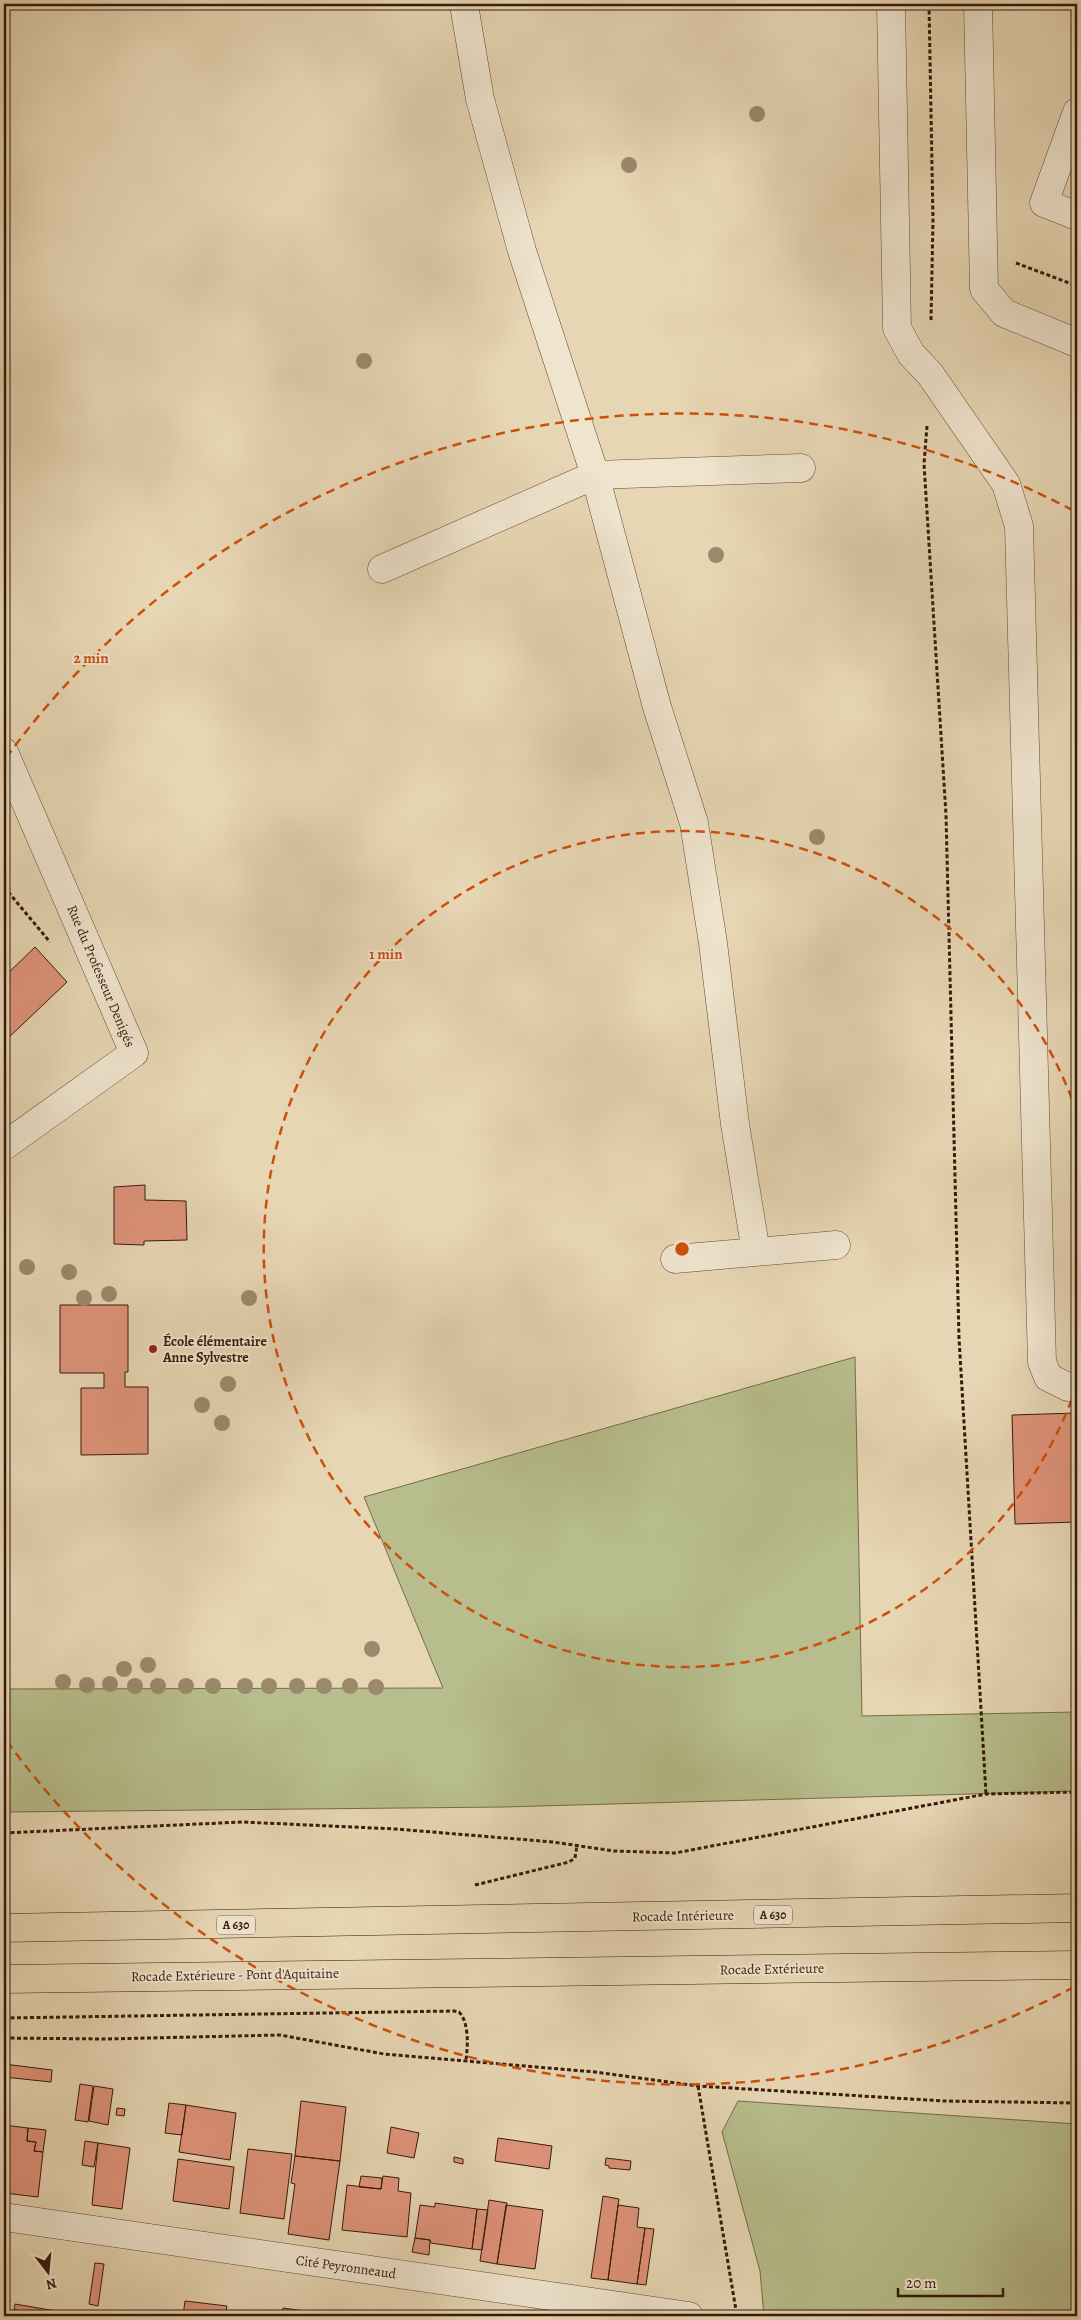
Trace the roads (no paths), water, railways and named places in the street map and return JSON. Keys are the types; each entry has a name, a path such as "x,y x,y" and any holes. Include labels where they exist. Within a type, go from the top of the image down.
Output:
{"highway":[{"name":"Rocade Intérieure","path":"4,1928 469,1921 1077,1908"},
{"name":"Rocade Extérieure","path":"467,1971 1077,1965"},
{"name":"Rocade Extérieure - Pont d'Aquitaine","path":"4,1979 467,1971"}],"street":[{"path":"465,4 480,99 522,251 595,475 657,708 694,823 713,943 735,1124 756,1252"},
{"path":"891,4 897,328 911,354 930,374 1006,484 1019,526 1042,1362 1048,1377 1068,1387 1077,1387"},
{"path":"978,4 984,289 1004,313 1077,342"},
{"path":"1077,112 1044,203 1077,216"},
{"path":"382,569 595,475 801,468"},
{"name":"Rue du Professeur Denigés","path":"4,752 134,1052 4,1146"},
{"path":"676,1259 836,1245"},
{"name":"Cité Peyronneaud","path":"4,2218 689,2316"}],"place":[{"name":"École élémentaire Anne Sylvestre","path":"153,1349"}]}
